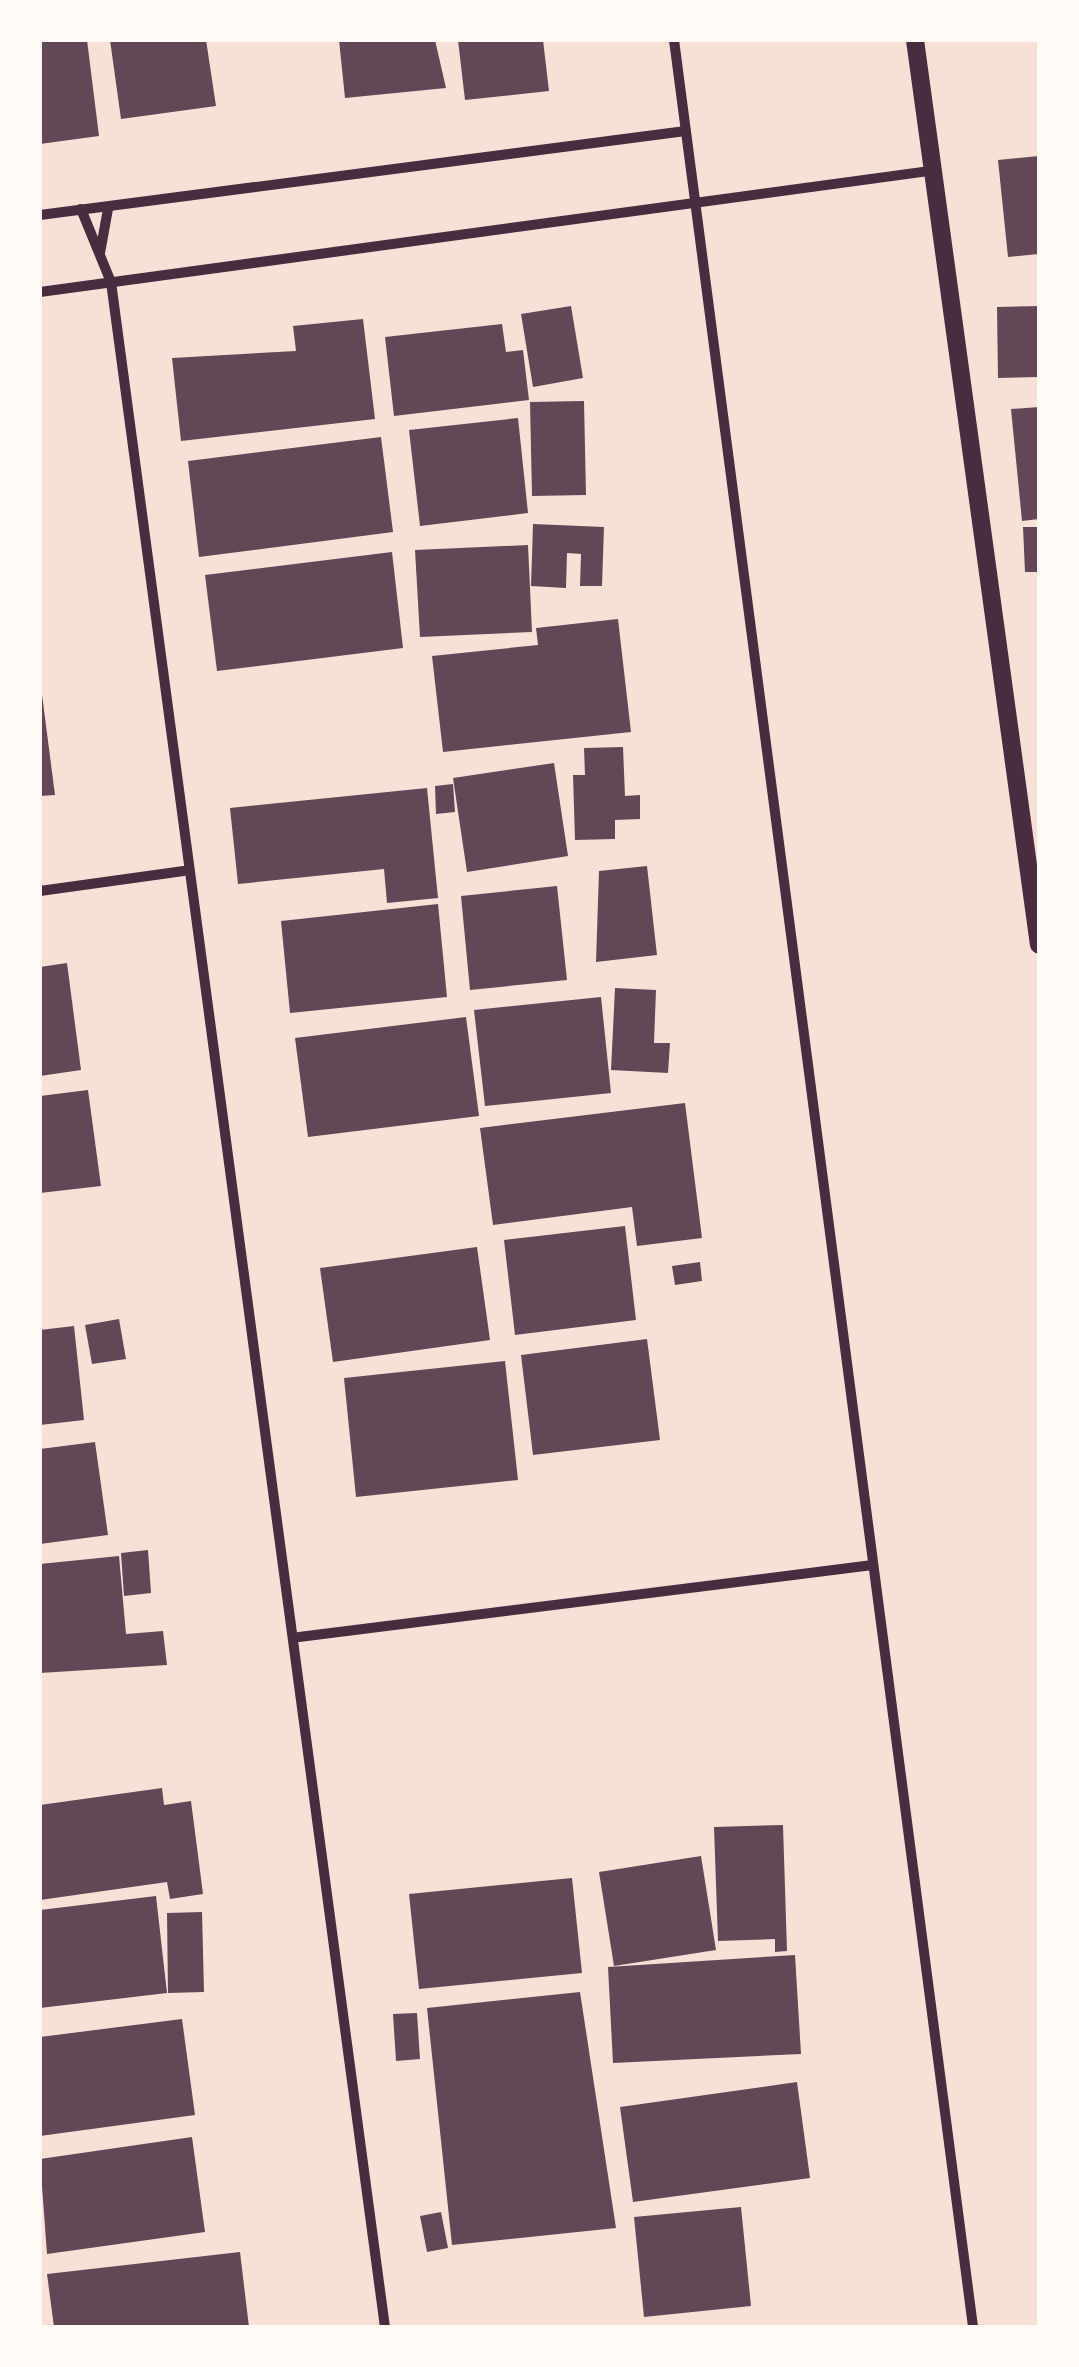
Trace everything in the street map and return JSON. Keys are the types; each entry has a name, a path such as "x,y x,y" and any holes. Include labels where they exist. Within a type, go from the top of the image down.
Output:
{"street":[{"path":"674,40 973,2327"},
{"path":"915,40 1034,863 1039,945"},
{"path":"40,215 108,210 686,132"},
{"path":"40,292 936,170"},
{"path":"81,210 111,282 184,871 299,1637 385,2327"},
{"path":"100,254 108,210"},
{"path":"40,891 184,871"},
{"path":"299,1637 873,1565"}],"building":[{"path":"40,40 87,40 99,136 40,144"},
{"path":"110,40 206,40 216,106 121,119"},
{"path":"339,40 435,40 446,88 345,98"},
{"path":"458,40 543,40 549,91 465,100"},
{"path":"1039,156 1039,254 1008,257 998,160"},
{"path":"571,306 583,378 533,387 521,314"},
{"path":"1039,306 1039,377 998,378 997,307"},
{"path":"363,319 375,419 181,441 172,358 296,351 293,326"},
{"path":"502,324 506,352 523,350 529,400 394,416 385,337"},
{"path":"584,401 586,495 532,496 530,402"},
{"path":"1039,407 1039,519 1022,521 1011,409"},
{"path":"518,418 528,513 420,526 409,430"},
{"path":"381,437 393,532 199,557 188,461"},
{"path":"533,524 604,527 602,586 580,586 581,554 567,553 566,588 531,586"},
{"path":"1023,527 1039,527 1039,572 1025,572"},
{"path":"528,545 532,632 420,637 415,550"},
{"path":"392,552 403,648 217,671 205,575"},
{"path":"618,619 631,732 443,752 432,656 538,645 536,628"},
{"path":"40,679 55,795 40,796"},
{"path":"623,747 625,796 640,795 640,819 615,820 615,839 575,840 573,775 585,775 584,748"},
{"path":"554,763 568,856 467,872 453,778"},
{"path":"453,784 455,812 436,814 435,786"},
{"path":"427,788 438,898 387,903 384,869 238,884 230,808"},
{"path":"647,866 657,955 596,962 599,871"},
{"path":"557,886 567,980 470,990 461,896"},
{"path":"438,904 447,997 290,1013 281,921"},
{"path":"67,963 81,1070 40,1076 40,967"},
{"path":"615,988 656,990 654,1043 670,1043 668,1073 611,1070"},
{"path":"601,997 611,1093 485,1106 474,1010"},
{"path":"466,1017 479,1116 308,1137 295,1038"},
{"path":"88,1090 101,1186 40,1193 40,1096"},
{"path":"685,1103 702,1238 637,1246 632,1207 493,1225 480,1128"},
{"path":"625,1226 636,1320 515,1335 504,1240"},
{"path":"477,1247 490,1340 333,1362 320,1268"},
{"path":"700,1262 702,1281 675,1285 672,1266"},
{"path":"119,1319 126,1359 92,1364 85,1325"},
{"path":"74,1326 84,1420 40,1425 40,1330"},
{"path":"647,1339 660,1440 533,1455 521,1355"},
{"path":"505,1361 518,1480 356,1497 344,1378"},
{"path":"95,1442 108,1535 40,1544 40,1449"},
{"path":"148,1550 151,1593 124,1596 121,1553"},
{"path":"119,1556 126,1634 163,1631 167,1665 40,1673 40,1564"},
{"path":"162,1788 164,1805 191,1801 203,1894 170,1899 167,1882 40,1900 40,1805"},
{"path":"783,1825 787,1951 775,1952 775,1939 718,1941 714,1827"},
{"path":"701,1856 716,1950 614,1966 599,1872"},
{"path":"572,1878 582,1973 419,1989 409,1894"},
{"path":"156,1896 167,1993 40,2008 40,1910"},
{"path":"202,1912 204,1992 168,1993 167,1913"},
{"path":"795,1955 801,2054 613,2063 608,1967"},
{"path":"580,1992 616,2228 452,2245 427,2008"},
{"path":"417,2013 420,2059 396,2061 393,2014"},
{"path":"182,2019 195,2115 40,2136 40,2037"},
{"path":"797,2082 810,2178 633,2202 620,2107"},
{"path":"192,2137 205,2232 47,2254 40,2159"},
{"path":"741,2207 751,2306 644,2317 634,2217"},
{"path":"441,2212 448,2248 427,2252 420,2216"},
{"path":"240,2252 249,2327 54,2327 47,2274"}]}
